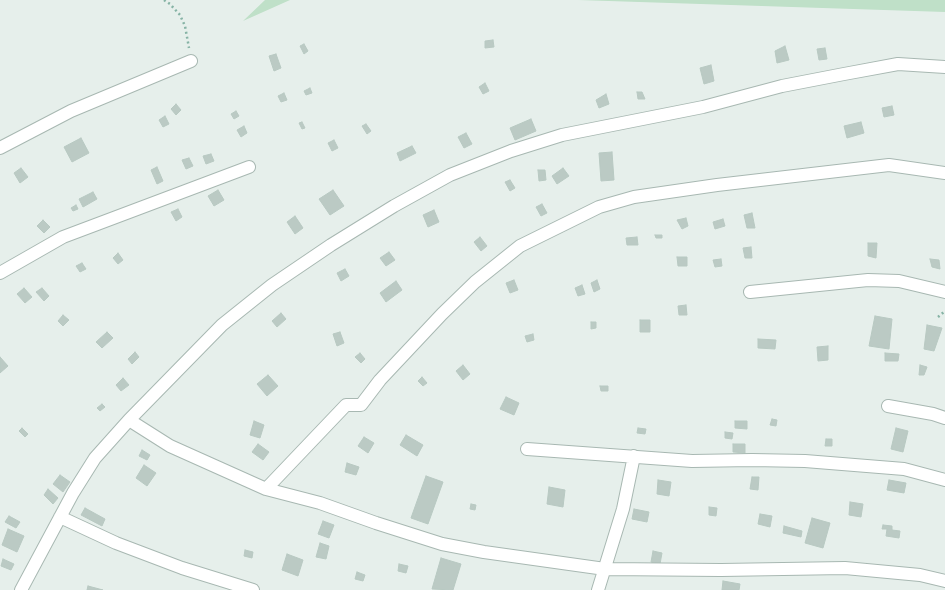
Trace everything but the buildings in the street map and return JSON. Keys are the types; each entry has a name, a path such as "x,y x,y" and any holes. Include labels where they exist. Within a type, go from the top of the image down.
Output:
{"street":[{"path":"0,148 71,111 191,60"},
{"path":"21,590 73,493 95,458 129,420 222,325 272,284 394,206 450,175 511,151 562,136 703,107 782,86 898,64 945,67"},
{"path":"266,489 346,405 361,405 380,380 442,314 475,282 520,246 599,207 634,197 717,185 888,165 945,173"},
{"path":"0,273 63,238 249,168"},
{"path":"750,292 868,280 899,281 945,292"},
{"path":"888,406 933,414 945,418"},
{"path":"129,420 170,446 266,489 320,503 442,544 492,553 605,569 721,570 845,568 920,575 945,581"},
{"path":"527,449 692,461 805,461 904,469 945,480"},
{"path":"598,590 624,510 634,456"},
{"path":"60,517 116,543 182,568 253,590"}],"path":[{"path":"164,0 180,15 185,26 191,60"},
{"path":"938,317 945,312"}],"green space":[{"path":"265,0 290,0 243,21"},
{"path":"578,0 945,0 945,12"}]}
